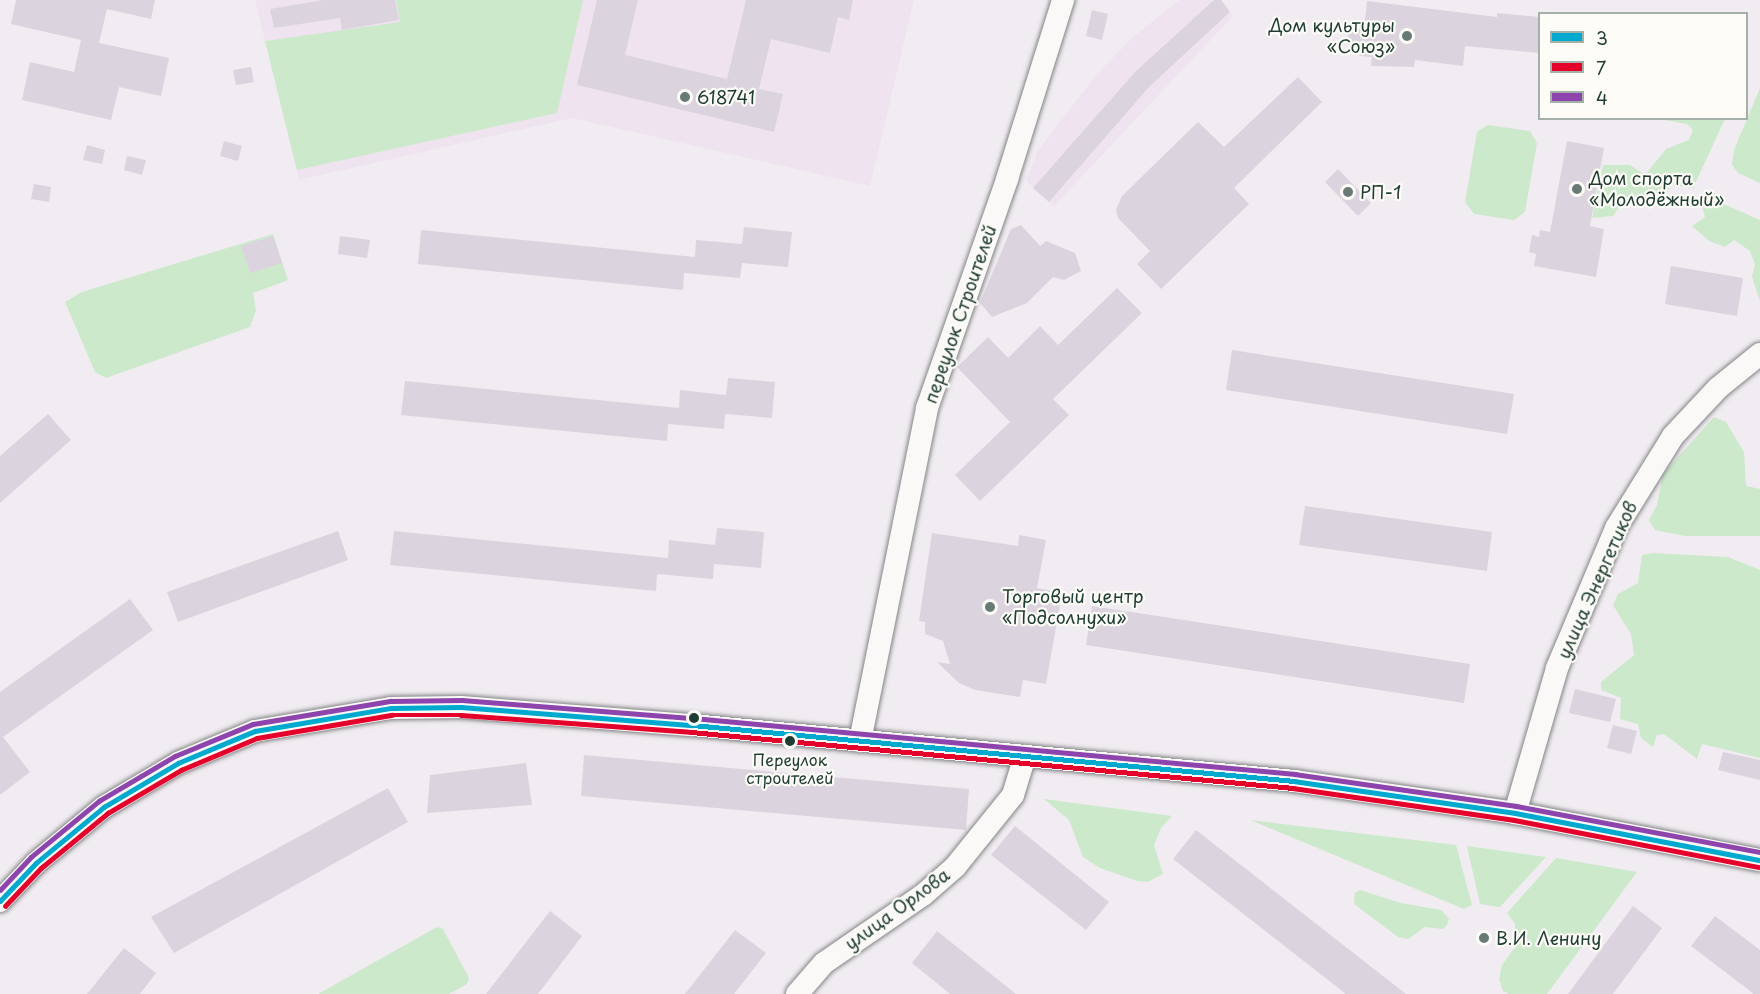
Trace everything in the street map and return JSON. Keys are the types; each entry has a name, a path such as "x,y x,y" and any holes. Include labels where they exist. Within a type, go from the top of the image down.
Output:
{"street":[{"name":"переулок Строителей","path":"860,741 930,397 1007,179 1063,0"},
{"name":"улица Энергетиков","path":"1515,813 1557,668 1616,528 1673,436 1718,388 1760,354"},
{"path":"2,895 72,832 135,786 224,742 255,731 391,708 461,707 1294,781 1515,813 1760,860"},
{"name":"улица Орлова","path":"797,994 824,963 923,895 955,867 1013,795 1024,756"}],"shaded area":[{"path":"255,0 914,0 870,186 572,118 299,180"},
{"path":"1179,0 1221,0 1233,16 1054,206 1026,181 1037,152 1096,75 1132,38"}],"green space":[{"path":"396,0 583,0 557,113 297,170 265,41 400,22"},
{"path":"1760,88 1760,183 1738,173 1732,165 1734,150"},
{"path":"1665,120 1725,120 1693,188 1671,185 1661,203 1621,204 1613,216 1592,218 1603,165 1630,165 1645,175 1666,149 1689,140 1693,130 1687,124"},
{"path":"1488,125 1530,131 1537,143 1525,212 1514,220 1474,214 1465,202 1477,132"},
{"path":"1719,202 1760,220 1760,301 1752,277 1755,264 1750,251 1734,240 1725,247 1709,241 1692,226 1705,217 1701,204"},
{"path":"273,234 288,280 253,293 256,310 250,327 106,378 95,372 65,302 82,292"},
{"path":"1714,417 1726,422 1744,452 1746,486 1760,489 1760,536 1685,536 1655,530 1649,520 1657,505 1663,474"},
{"path":"1653,553 1728,557 1760,570 1760,758 1702,744 1697,759 1664,734 1657,735 1653,747 1641,738 1638,724 1620,719 1621,698 1601,690 1601,682 1634,655 1631,634 1613,605 1618,594 1638,583 1642,555"},
{"path":"1044,799 1172,816 1161,828 1154,845 1163,874 1148,882 1137,881 1100,868 1083,857 1069,820"},
{"path":"1250,820 1456,845 1472,905 1464,909"},
{"path":"1467,846 1546,857 1500,907 1480,904"},
{"path":"1556,858 1637,872 1547,994 1509,994 1503,991 1499,979 1502,965 1515,947 1515,924 1507,913"},
{"path":"1360,890 1401,903 1441,910 1449,919 1447,925 1443,929 1425,927 1408,939 1398,937 1354,904 1355,893"},
{"path":"437,927 443,929 469,978 467,984 449,994 318,994"}],"building":[{"path":"16,0 155,0 151,19 107,9 99,43 169,58 161,96 119,87 111,120 22,100 30,62 74,72 81,40 11,24"},
{"path":"323,0 395,0 399,20 342,30 340,18 274,28 270,9"},
{"path":"597,0 638,0 625,55 727,79 746,0 853,0 849,20 838,17 830,53 771,39 759,89 783,94 774,132 577,85"},
{"path":"1214,0 1221,0 1230,12 1149,87 1049,202 1033,188 1135,72"},
{"name":"Дом культуры «Союз»","path":"1367,1 1497,17 1497,13 1538,17 1538,53 1465,46 1463,66 1415,60 1414,67 1371,66 1372,57 1360,56 1361,46 1347,44 1349,27 1364,29"},
{"path":"1092,10 1108,14 1102,40 1086,36"},
{"path":"251,67 254,82 236,85 233,70"},
{"path":"1298,77 1322,102 1234,188 1249,204 1161,289 1137,264 1150,251 1118,218 1116,210 1122,196 1198,122 1224,147"},
{"path":"224,141 242,146 238,161 220,156"},
{"name":"Дом спорта «Молодёжный»","path":"1567,141 1604,148 1590,226 1604,229 1596,277 1534,266 1536,254 1529,252 1532,235 1539,237 1540,230 1550,232"},
{"path":"87,145 105,150 102,164 83,160"},
{"path":"127,156 146,160 142,175 124,170"},
{"name":"РП-1","path":"1338,169 1371,203 1358,216 1325,182"},
{"path":"34,184 51,187 49,202 31,199"},
{"path":"1021,225 1040,246 1046,241 1075,253 1081,271 1064,280 1053,277 1027,303 992,317 980,303 1011,229"},
{"path":"744,227 792,232 788,267 742,263 740,278 684,273 683,290 418,264 421,230 695,257 696,240 742,244"},
{"path":"273,236 282,263 250,273 241,246"},
{"path":"340,236 370,240 367,258 338,254"},
{"path":"1671,266 1743,278 1737,316 1665,304"},
{"path":"1117,288 1142,313 1053,399 1069,415 980,501 955,475 1010,422 957,367 988,337 1008,358 1040,326 1058,345"},
{"path":"1232,350 1514,394 1507,434 1226,390"},
{"path":"728,378 775,382 772,418 725,414 724,429 668,424 667,441 401,415 405,381 679,408 680,390 726,395"},
{"path":"48,414 71,440 0,503 0,456"},
{"path":"1305,506 1492,532 1487,571 1299,545"},
{"path":"717,528 764,532 761,568 714,564 713,579 657,574 656,591 390,565 394,531 668,558 669,540 715,545"},
{"path":"338,531 348,560 178,622 167,592"},
{"name":"Торговый центр «Подсолнухи»","path":"932,533 1018,546 1019,535 1046,540 1037,588 1062,593 1046,684 1023,680 1020,697 975,690 959,683 937,662 950,664 943,641 925,634 925,622 919,621"},
{"path":"130,599 153,630 3,737 30,772 0,795 0,692"},
{"path":"1092,606 1470,664 1464,703 1086,645"},
{"path":"1575,689 1616,699 1610,722 1569,713"},
{"path":"1613,725 1637,731 1631,754 1607,748"},
{"path":"1723,752 1760,760 1760,780 1718,770"},
{"path":"584,755 969,789 966,830 581,796"},
{"path":"526,763 532,805 427,813 430,775"},
{"path":"388,788 408,822 174,953 151,917"},
{"path":"1015,826 1109,902 1086,930 991,855"},
{"path":"1196,830 1406,994 1346,994 1173,859"},
{"path":"1633,906 1662,928 1613,994 1568,994"},
{"path":"550,911 582,936 538,994 486,994"},
{"path":"1715,916 1760,950 1760,994 1754,994 1691,946"},
{"path":"735,930 766,953 734,994 685,994"},
{"path":"937,931 1016,994 950,994 912,963"},
{"path":"124,948 156,973 140,994 87,994"}],"transit line":[{"name":"4","path":"0,890 31,857 99,801 175,756 253,724 391,701 462,700 693,718 1295,774 1516,806 1760,852"},
{"name":"3","path":"0,901 36,863 104,807 178,763 255,731 391,708 461,707 692,725 1294,781 1515,813 1760,860"},
{"name":"7","path":"5,906 41,868 108,813 181,770 257,738 392,715 461,715 691,732 1293,788 1514,820 1759,867"}],"place":[{"name":"Дом культуры «Союз»","path":"1407,36"},
{"name":"618741","path":"685,97"},
{"name":"Дом спорта «Молодёжный»","path":"1577,189"},
{"name":"РП-1","path":"1348,192"},
{"name":"Торговый центр «Подсолнухи»","path":"990,607"},
{"name":"Переулок строителей","path":"790,741"},
{"name":"В.И. Ленину","path":"1484,938"}]}
